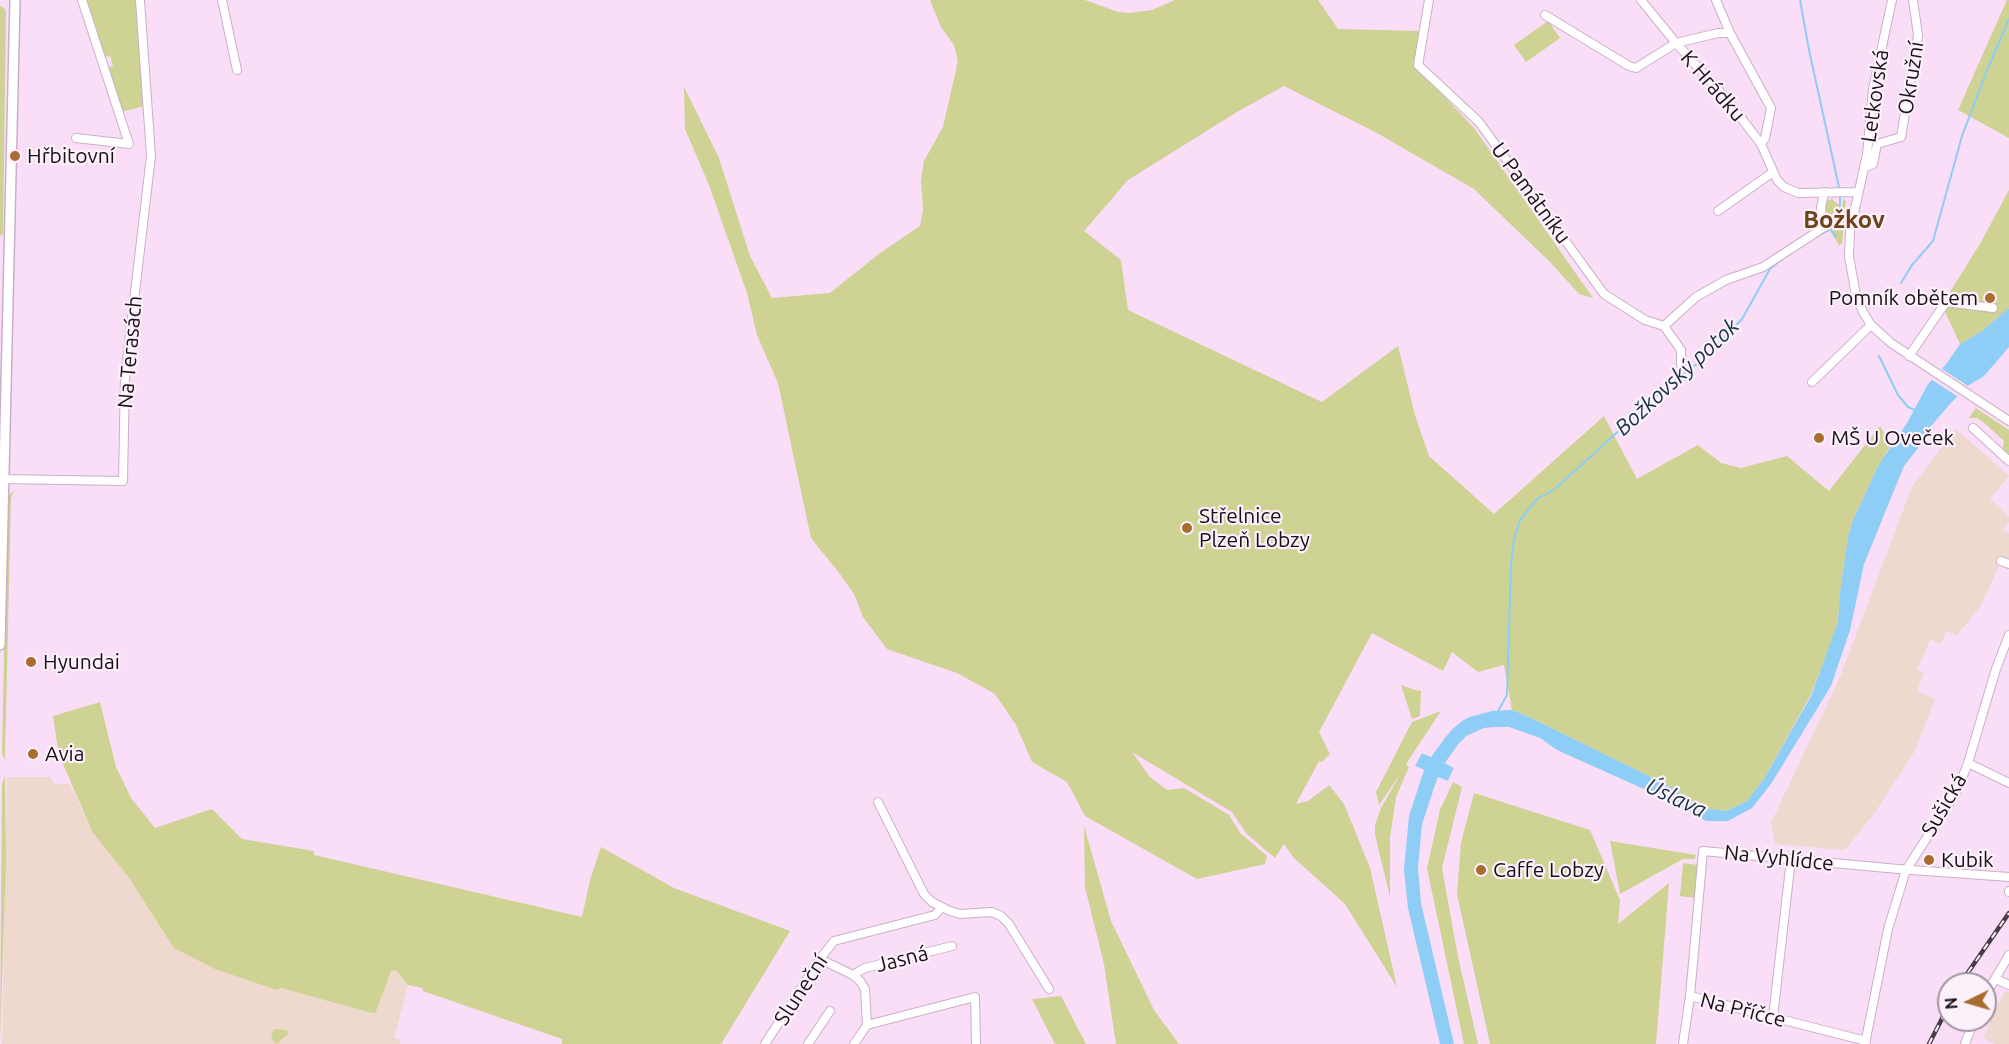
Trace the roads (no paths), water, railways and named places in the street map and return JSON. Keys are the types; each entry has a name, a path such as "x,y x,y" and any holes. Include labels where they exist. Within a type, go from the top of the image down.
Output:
{"main road":[{"path":"0,645 2,479 15,0"}],"street":[{"path":"76,138 129,144 82,0"},
{"name":"Na Terasách","path":"2,479 123,481 124,377 151,156 140,0"},
{"path":"222,0 237,70"},
{"name":"U Památníku","path":"1429,0 1418,65 1479,122 1604,294 1644,320 1664,326"},
{"path":"1545,15 1635,68 1676,43 1641,0"},
{"path":"1716,0 1730,33 1771,108 1772,113 1761,144"},
{"name":"Letkovská","path":"1871,325 1856,296 1849,256 1850,232 1864,168 1873,89 1892,0"},
{"name":"Okružní","path":"1864,168 1873,164 1877,144 1901,137 1918,34 1913,0"},
{"name":"K Hrádku","path":"1730,33 1718,33 1676,43 1729,102 1761,144 1773,172"},
{"path":"1718,212 1773,172 1777,180 1791,191 1798,193 1858,192"},
{"path":"1681,364 1681,350 1664,326 1696,297 1726,280 1763,267 1826,226 1821,208 1828,192"},
{"path":"1911,357 1946,302 1993,308"},
{"path":"1812,382 1871,325 1911,357 2009,421"},
{"path":"1973,428 2009,461"},
{"name":"Sušická","path":"1865,1042 1888,929 1906,870 1957,791 1968,764 1996,669 2009,635"},
{"path":"1968,764 2009,783"},
{"path":"878,802 924,894 941,908 960,914 994,912 1001,916 1009,924 1048,989"},
{"name":"Na Vyhlídce","path":"1683,1044 1690,996 1703,851 2009,877"},
{"path":"1773,1017 1791,859"},
{"name":"Sluneční","path":"765,1044 834,941 935,915 941,908"},
{"name":"Jasná","path":"853,975 865,968 952,946"},
{"path":"1997,977 2009,955"},
{"path":"820,959 853,975 865,989 867,1024 854,1044"},
{"name":"Na Příčce","path":"1690,996 1865,1042"},
{"path":"867,1024 975,997 976,1044"},
{"path":"808,1044 830,1011"}],"water":[{"name":"Úslava","path":"2009,308 2009,347 1984,376 1969,385 1950,404 1931,426 1919,447 1904,466 1864,564 1850,630 1831,686 1771,784 1752,808 1728,821 1706,821 1664,798 1557,750 1540,738 1509,727 1484,728 1459,743 1445,763 1454,768 1448,781 1438,777 1422,824 1418,868 1421,903 1454,1044 1440,1044 1408,908 1404,870 1409,816 1424,770 1415,766 1422,753 1431,757 1450,731 1466,718 1492,711 1512,710 1671,787 1693,802 1709,809 1726,811 1747,801 1765,777 1811,696 1838,622 1848,537 1853,520 1879,464 1907,423 1928,384 1960,344 1982,331"}],"waterway":[{"name":"Božkovský potok","path":"1800,0 1840,199 1840,211 1834,227 1814,238"},
{"path":"1901,283 1912,265 1933,241 1962,136 2009,19"},
{"path":"1831,229 1836,237"},
{"name":"Božkovský potok","path":"1497,713 1507,695 1511,564 1514,540 1520,520 1537,499 1555,489 1670,384 1706,357 1742,319 1770,269 1782,259"},
{"path":"1879,356 1898,395 1908,407 1917,411"}],"railway":[{"path":"1968,972 2009,913"},
{"path":"1929,1044 1937,1028"}],"place":[{"name":"Hřbitovní","path":"15,156"},
{"name":"Pomník obětem","path":"1990,298"},
{"name":"MŠ U Oveček","path":"1819,438"},
{"name":"Střelnice Plzeň Lobzy","path":"1187,528"},
{"name":"Hyundai","path":"31,662"},
{"name":"Avia","path":"33,754"},
{"name":"Kubik","path":"1929,860"},
{"name":"Caffe Lobzy","path":"1481,870"}],"district":[{"name":"Božkov","path":"1844,220"}]}
